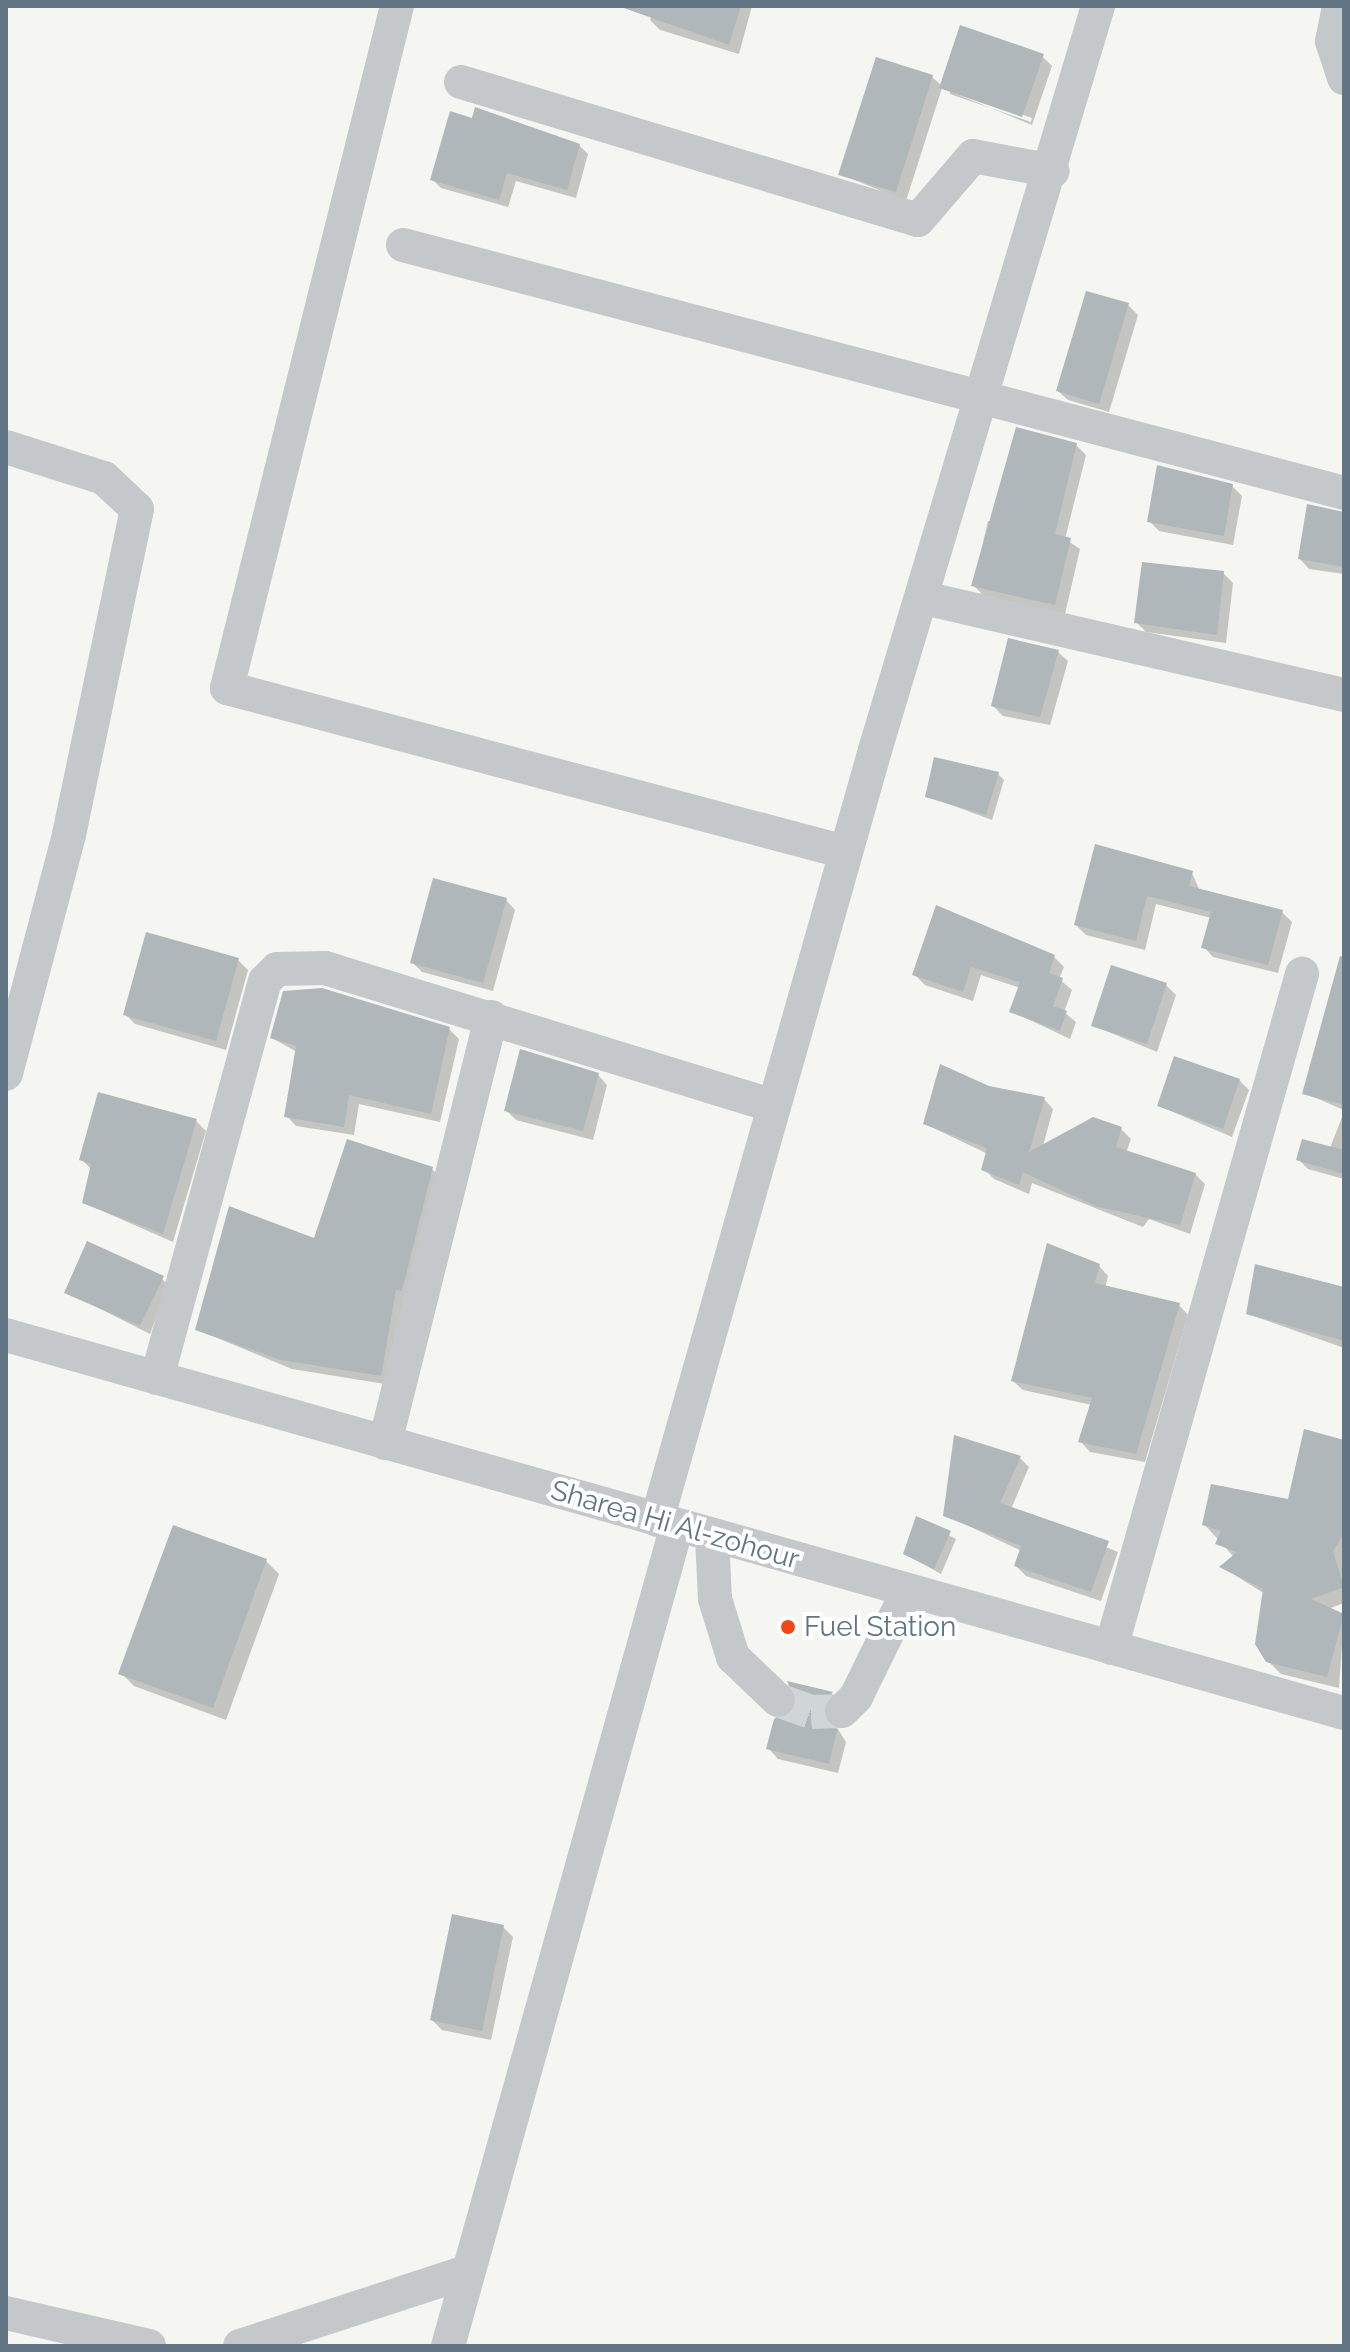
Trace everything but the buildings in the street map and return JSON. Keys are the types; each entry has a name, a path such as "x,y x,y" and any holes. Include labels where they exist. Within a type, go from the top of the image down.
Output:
{"street":[{"path":"397,6 227,688 845,852"},
{"path":"448,2346 667,1523 773,1106 845,852 1053,171 1098,6"},
{"path":"1339,6 1332,41 1344,78"},
{"path":"461,82 918,220 973,156 1053,171"},
{"path":"403,245 1344,493"},
{"path":"6,447 127,493 137,529 6,1074"},
{"path":"924,598 1344,695"},
{"path":"157,1378 265,981 293,964 325,968 491,1017 773,1106"},
{"path":"1111,1648 1302,974"},
{"path":"385,1443 491,1017"},
{"name":"Sharea Hi Al-zohour","path":"6,1335 1111,1648 1343,1710"},
{"path":"712,1536 715,1599 733,1657 778,1700"},
{"path":"842,1711 856,1697 908,1591"},
{"path":"240,2346 467,2272"},
{"path":"6,2313 149,2346"}],"tunnel":[{"path":"778,1700 811,1712 842,1711"}],"place":[{"name":"Fuel Station","path":"788,1627"}]}
